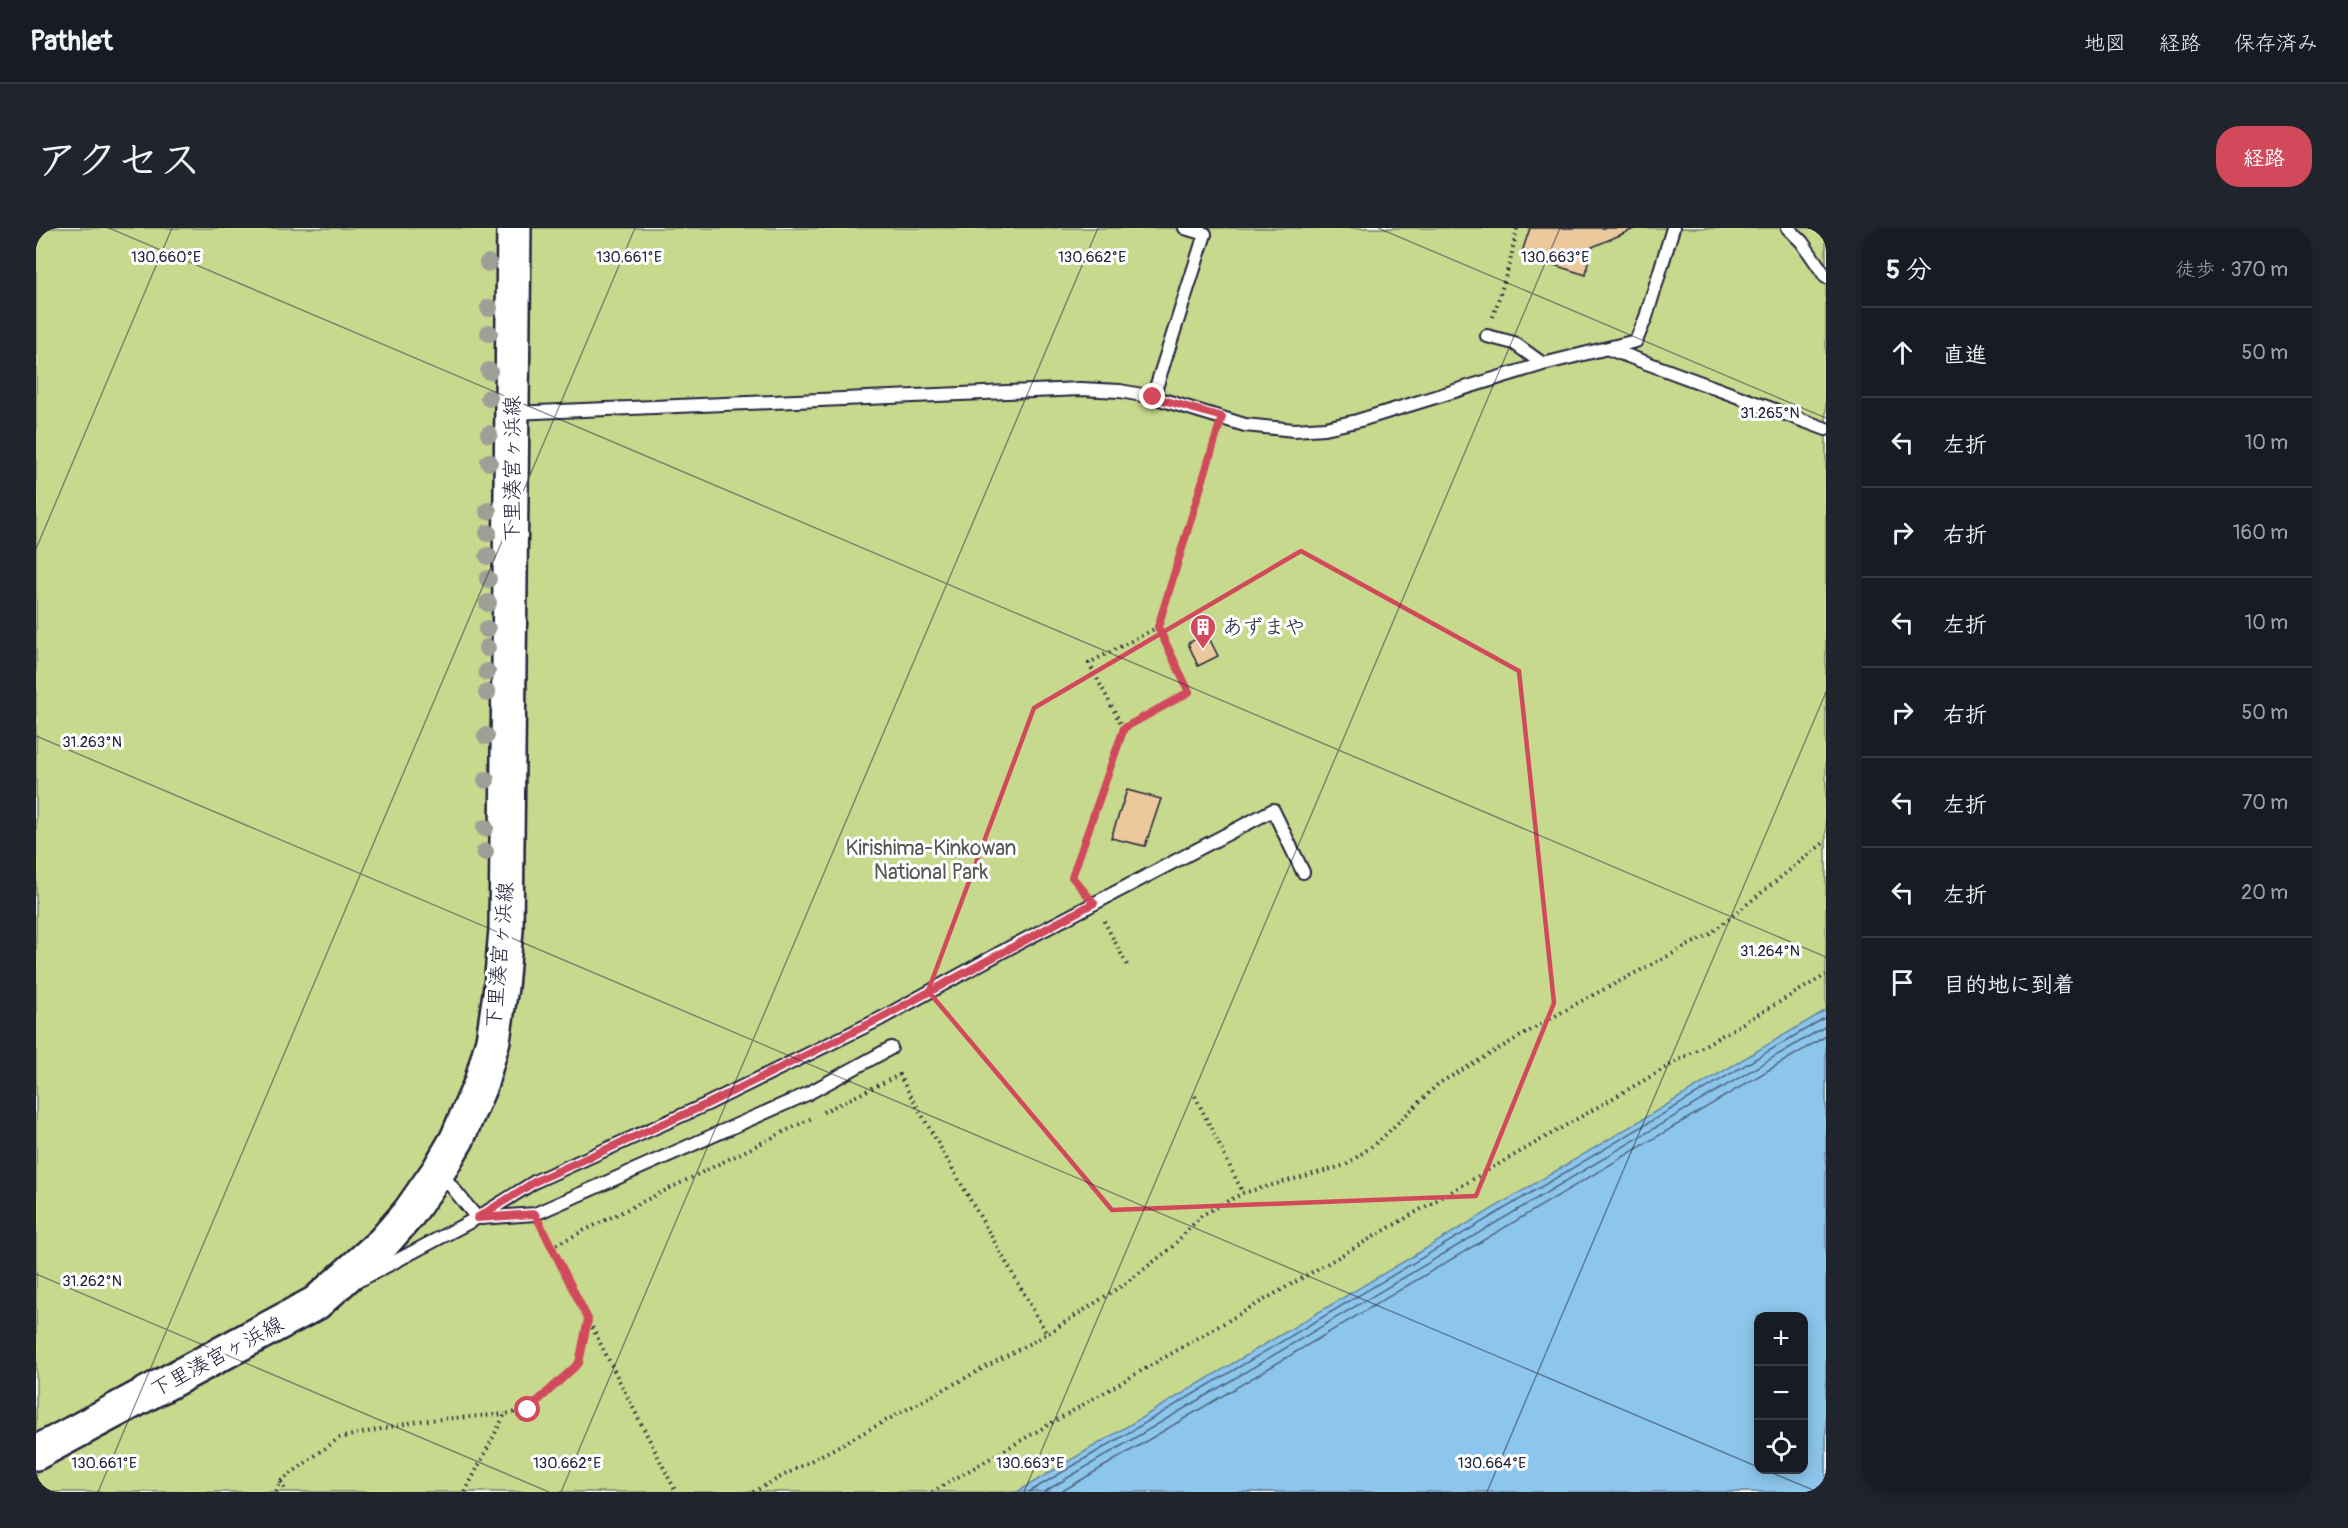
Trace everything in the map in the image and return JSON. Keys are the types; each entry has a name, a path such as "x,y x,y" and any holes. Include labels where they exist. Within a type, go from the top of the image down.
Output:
{"main road":[{"name":"下里湊宮ヶ浜線","path":"36,1453 316,1304 383,1243 409,1212 440,1170 457,1139 481,1083 493,1040 506,930 514,228"}],"lane":[{"path":"1153,397 1205,234 1185,228"},
{"path":"1788,228 1802,242 1826,277"},
{"path":"512,413 1081,389 1120,391 1153,397 1245,425 1270,428 1325,428 1368,418 1543,364 1636,341 1675,230"},
{"path":"1487,336 1514,343 1543,364"},
{"path":"1608,348 1826,429"},
{"path":"316,1304 477,1218 536,1181 705,1105 859,1029 1273,810 1303,872"},
{"path":"477,1218 535,1214 807,1094 891,1048"},
{"path":"440,1170 477,1218"}],"path":[{"path":"1487,336 1510,262 1517,228"},
{"path":"1127,965 1094,903 1072,877 1124,728 1189,692 1158,627 1222,417"},
{"path":"1124,728 1089,663 1158,627"},
{"path":"753,1492 1047,1334 1161,1256 1202,1215 1243,1193 1346,1165 1379,1141 1438,1084 1576,1004 1710,934 1826,842"},
{"path":"932,1492 1826,975"},
{"path":"551,1248 899,1075 1047,1334"},
{"path":"1195,1096 1243,1193"},
{"path":"535,1214 676,1492"},
{"path":"276,1492 281,1481 339,1438 418,1421 528,1410 579,1363 588,1319"},
{"path":"465,1492 504,1414"},
{"path":"281,1481 286,1492"}],"highlighted area":[{"path":"1301,551 1519,671 1554,1003 1476,1196 1112,1210 928,991 1034,708"}],"green space":[{"name":"Kirishima-Kinkowan National Park","path":"36,228 1826,228 1826,1492 36,1492"}],"water":[{"path":"1826,1010 1826,1492 1017,1492"}],"building":[{"path":"1530,228 1636,228 1590,248 1586,275 1521,255"},
{"name":"あずまや","path":"1207,634 1218,656 1198,666 1188,643"},
{"path":"1127,790 1161,799 1145,846 1111,838"}],"place":[{"name":"あずまや","path":"1203,650"}],"route":[{"path":"528,1410 579,1363 588,1319 535,1214 477,1218 536,1181 705,1105 879,1019 1094,903 1072,877 1124,728 1189,692 1158,627 1222,417 1153,397"}]}
